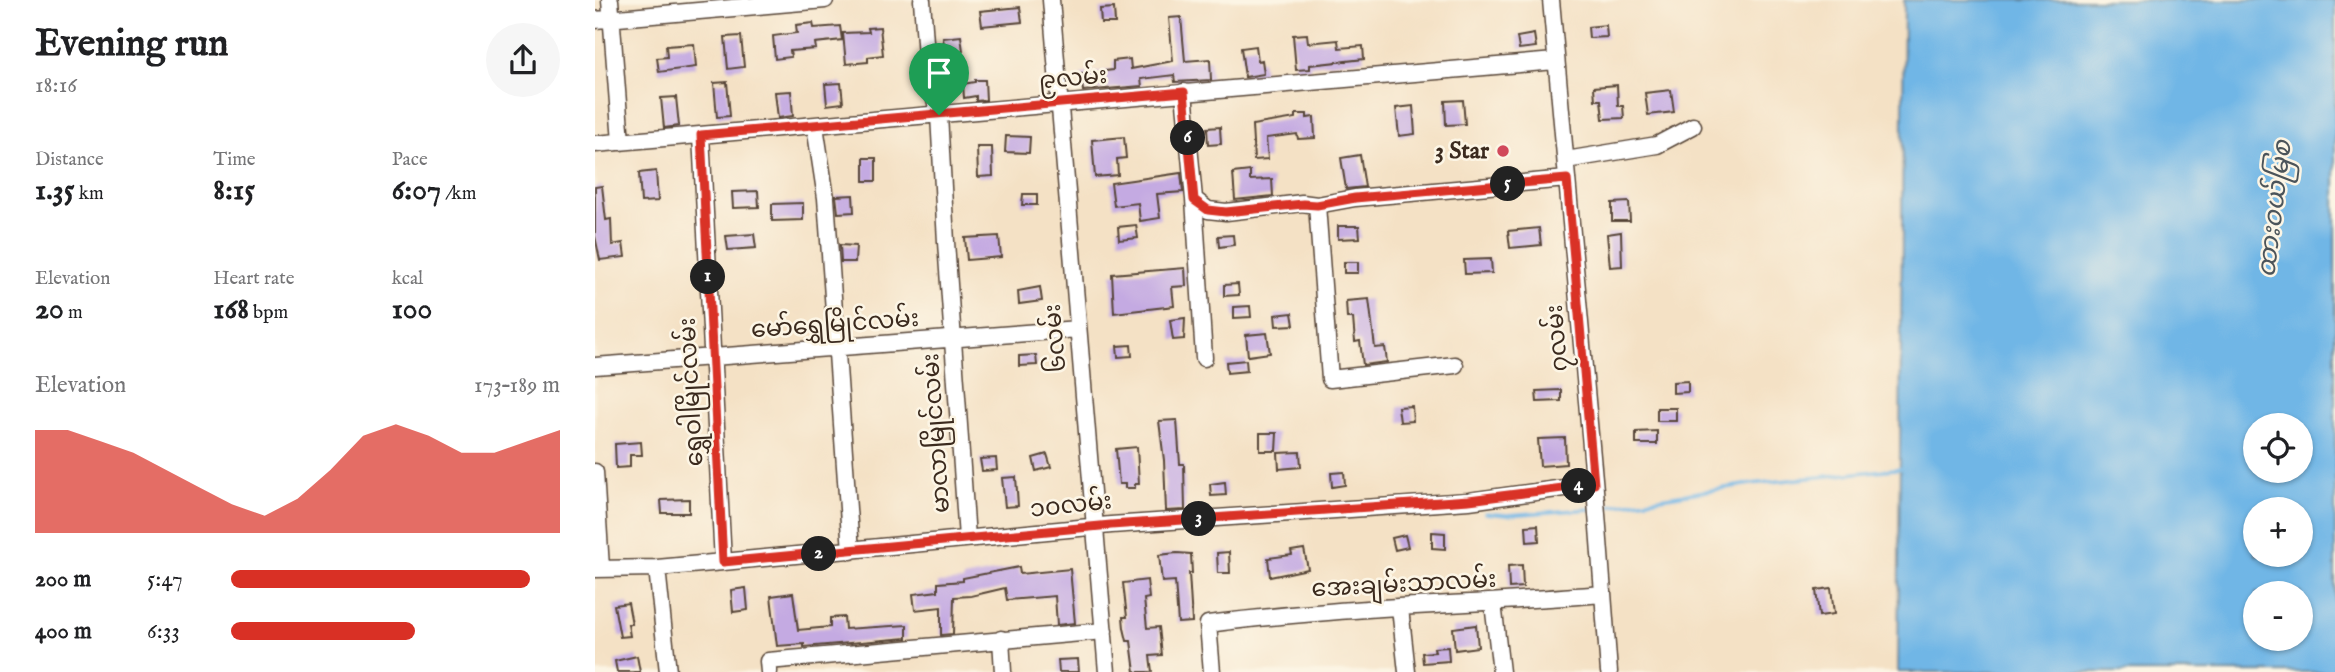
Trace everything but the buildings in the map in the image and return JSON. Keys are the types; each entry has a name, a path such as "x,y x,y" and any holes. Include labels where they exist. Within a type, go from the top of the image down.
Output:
{"street":[{"path":"610,0 603,20 621,142"},
{"path":"603,20 825,0"},
{"name":"မာလာမြိုင်လမ်း","path":"922,0 927,70 939,115 967,538"},
{"name":"၆လမ်း","path":"1051,0 1107,672"},
{"name":"၇လမ်း","path":"1551,0 1609,672"},
{"name":"၉လမ်း","path":"595,144 1556,61"},
{"path":"1184,92 1204,358"},
{"path":"815,126 826,198 851,551"},
{"path":"1566,160 1657,145 1693,126"},
{"name":"ရွှေဝါမြိုင်လမ်း","path":"701,135 723,562"},
{"path":"1194,200 1208,210 1226,212 1567,179"},
{"path":"1317,205 1330,379 1455,365"},
{"name":"မော်ရွှေမြိုင်လမ်း","path":"595,366 1078,329"},
{"path":"595,472 598,568"},
{"name":"၁၀လမ်း","path":"598,568 657,568 1095,527 1469,500 1594,484"},
{"path":"657,568 668,672"},
{"name":"အေးချမ်းသာလမ်း","path":"1212,672 1208,624 1282,614 1493,603 1602,594"},
{"path":"1493,603 1501,672"},
{"path":"1400,608 1407,672"},
{"path":"768,666 1001,639 1104,631"},
{"path":"1001,639 1003,672"}],"water":[{"name":"ထားဝယ်မြစ","path":"1904,0 2335,0 2335,672 1898,672"}],"waterway":[{"path":"1602,507 1751,484 1904,468"},
{"path":"1485,513 1507,515 1591,509"}],"place":[{"name":"3 Star","path":"1503,151"}],"route":[{"path":"1184,92 1194,200 1208,210 1226,212 1266,206 1317,205 1355,198 1567,179 1594,484 1469,500 1111,525 723,562 701,135 939,115 1184,92"}]}
